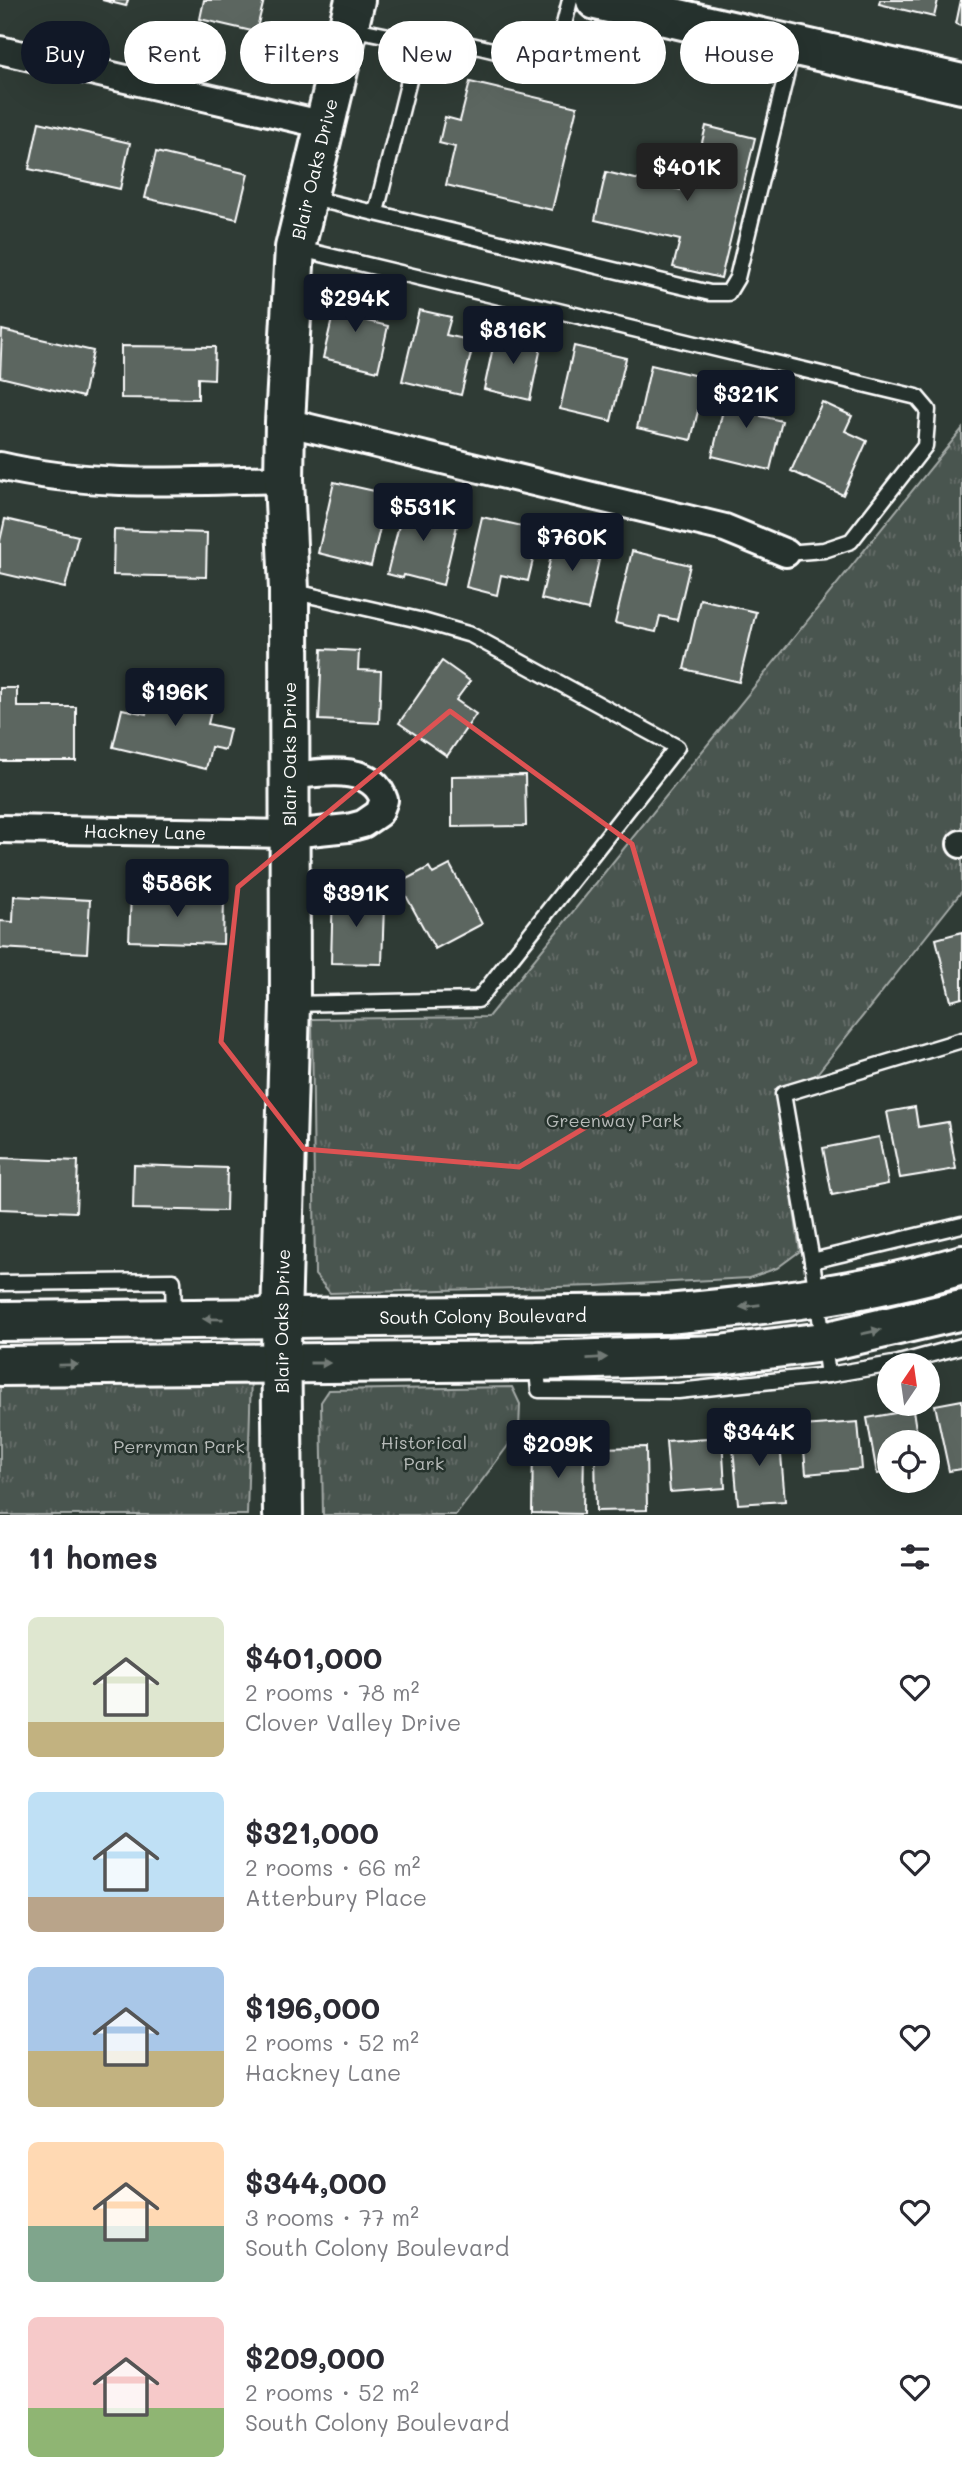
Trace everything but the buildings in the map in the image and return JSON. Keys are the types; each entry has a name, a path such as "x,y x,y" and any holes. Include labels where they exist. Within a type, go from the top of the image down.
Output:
{"main road":[{"path":"596,0 684,21"},
{"name":"Blair Oaks Drive","path":"283,1515 281,1320 290,1004 289,590 284,478 285,422 295,248 352,14"},
{"path":"799,48 962,84"},
{"name":"South Colony Boulevard","path":"0,1321 667,1314 745,1307 815,1278 881,1286 962,1265"},
{"path":"0,1366 536,1361 719,1355 826,1359 962,1310"}],"street":[{"path":"0,50 325,125"},
{"path":"285,422 725,528 786,553"},
{"path":"0,466 72,479 118,481 284,478"},
{"name":"Hackney Lane","path":"0,829 290,834 363,824 379,813 384,800 376,782 369,778 347,773 323,772 290,776"}],"lane":[{"path":"477,46 554,65 570,0"},
{"path":"352,14 378,29"},
{"path":"376,212 408,84"},
{"path":"306,197 710,293 728,293 737,278 784,84"},
{"path":"295,248 917,397 928,410 925,446 850,541 824,550 786,553"},
{"path":"289,590 471,635 677,747 478,1000 290,1004"},
{"path":"962,1040 783,1094 815,1278 826,1359 899,1363 962,1346"},
{"path":"815,1278 962,1225"},
{"path":"0,1283 173,1282 174,1318"}],"highlighted area":[{"path":"450,711 632,844 695,1062 519,1167 304,1149 221,1042 238,887"}],"green space":[{"name":"Greenway Park","path":"962,429 962,891 816,1075 776,1089 800,1251 777,1268 749,1278 596,1286 330,1293 315,1275 312,1019 488,1017"},
{"name":"Perryman Park","path":"251,1375 247,1515 0,1515 0,1385"},
{"name":"Historical Park","path":"512,1387 520,1404 519,1431 456,1515 323,1515 321,1402 329,1390"}]}
